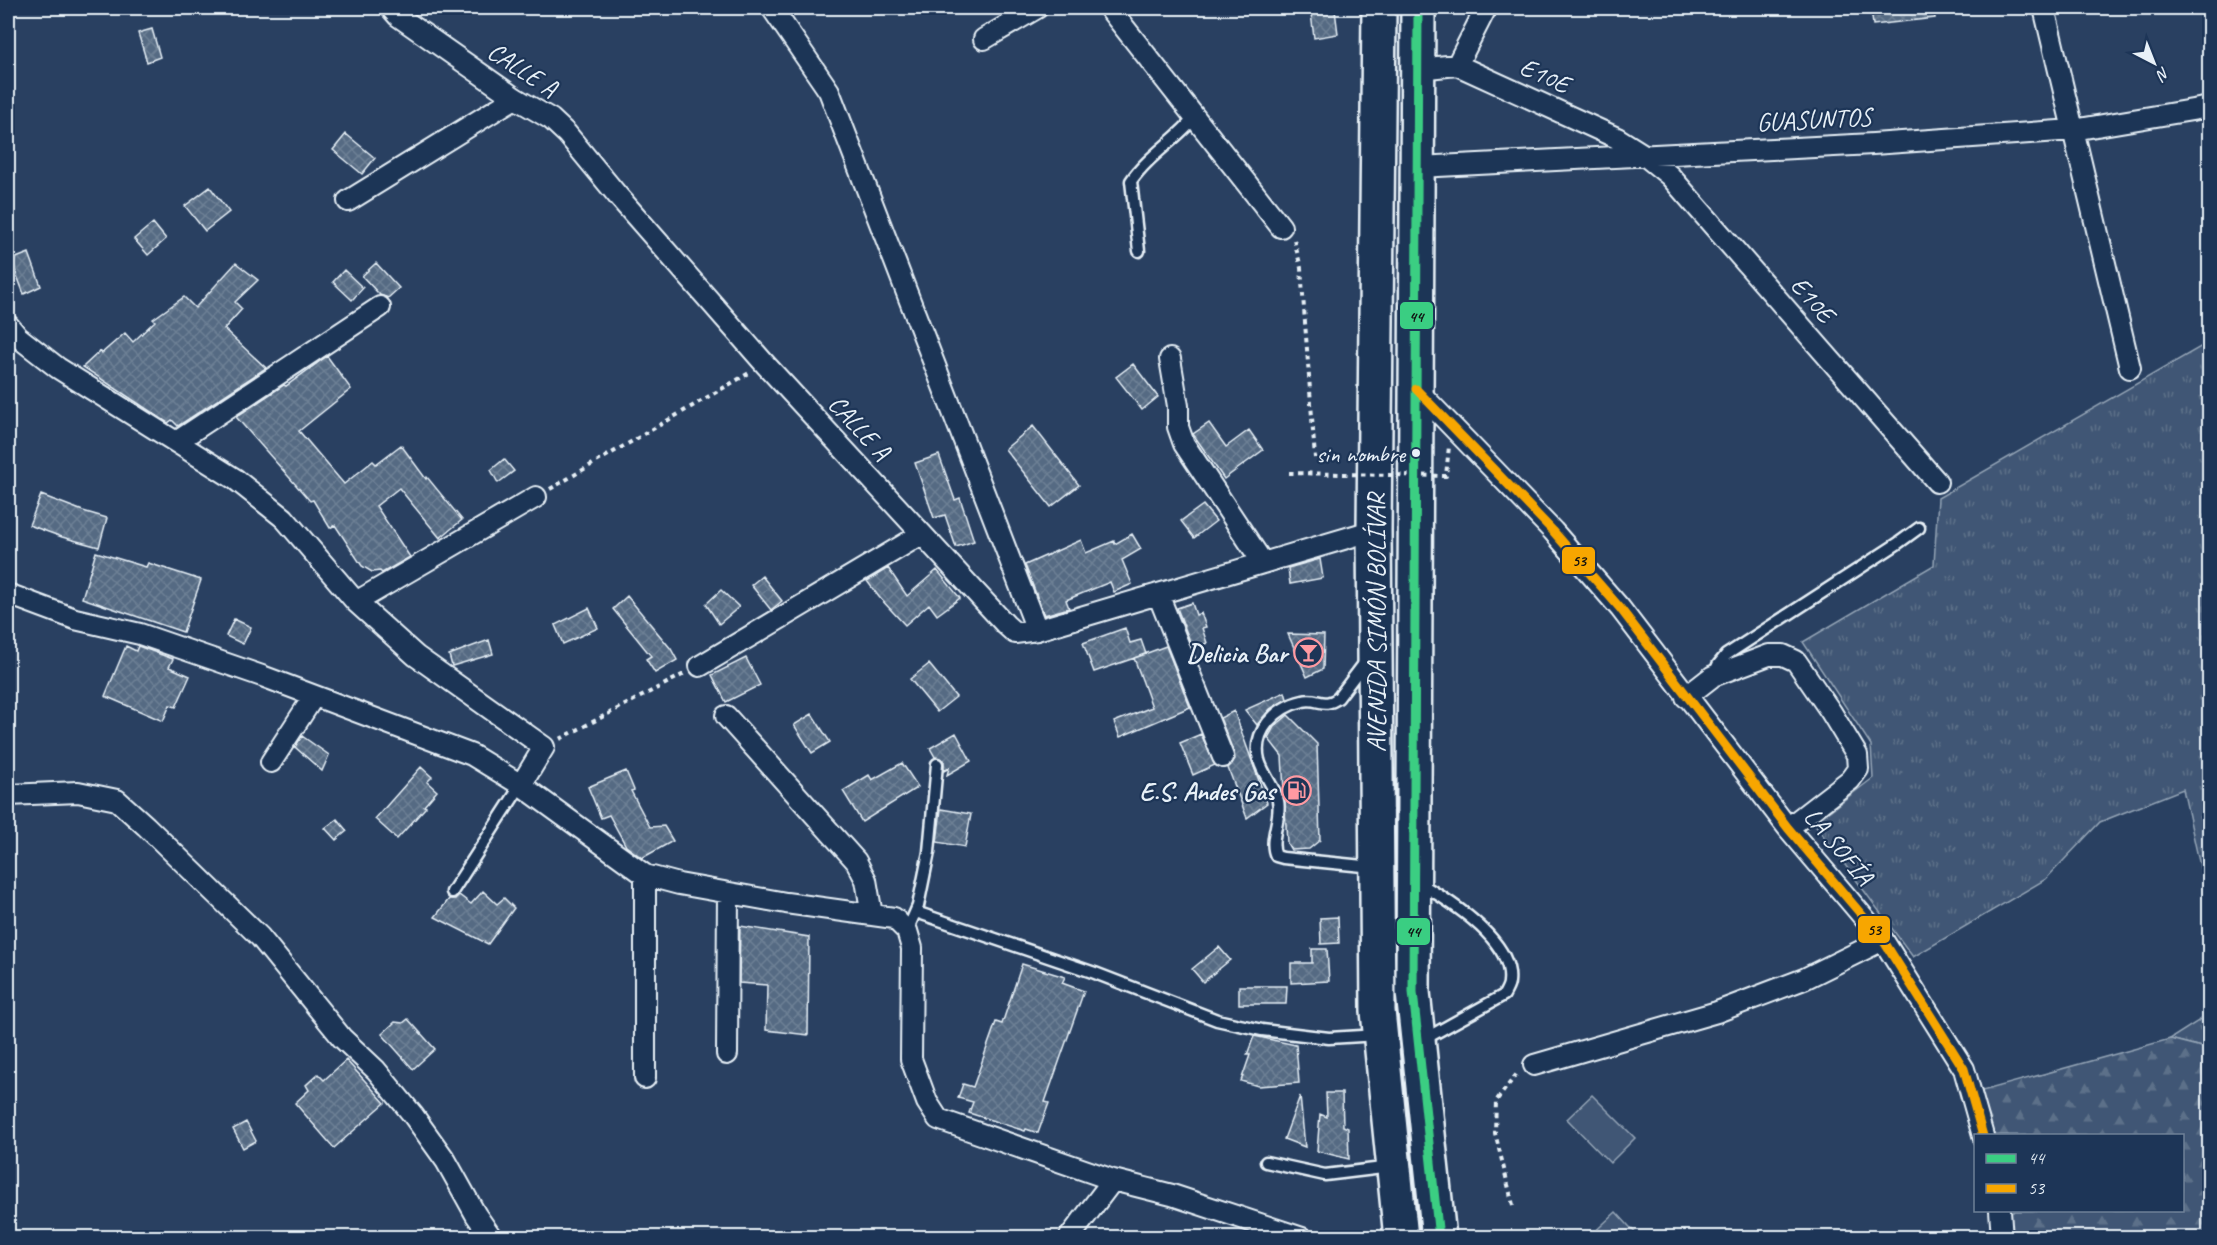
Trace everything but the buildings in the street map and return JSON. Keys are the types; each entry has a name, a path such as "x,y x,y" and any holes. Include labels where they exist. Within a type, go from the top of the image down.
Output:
{"highway":[{"name":"AVENIDA SIMÓN BOLÍVAR","path":"1379,8 1374,530 1378,1011 1401,1238"},
{"name":"AVENIDA SIMÓN BOLÍVAR","path":"1418,8 1413,992 1438,1238"}],"street":[{"name":"CALLE A","path":"391,8 398,16 514,99 551,119 567,134 765,364 1016,633 1037,630 1374,530"},
{"path":"772,8 829,91 1037,630"},
{"path":"984,39 1036,8"},
{"path":"1109,8 1281,227"},
{"path":"1418,69 1457,65 1486,8"},
{"path":"2044,8 2130,368"},
{"name":"E10E","path":"1457,65 1617,138 1644,155 1670,176 1937,482"},
{"path":"348,201 514,99"},
{"name":"GUASUNTOS","path":"1418,167 1873,144 2073,130 2210,107"},
{"path":"176,442 380,307"},
{"path":"8,325 18,337 58,368 235,479 284,518 356,602 416,656 544,747 521,785"},
{"path":"1170,359 1178,406 1178,427 1184,444 1263,563"},
{"name":"LA SOFÍA","path":"1416,389 1553,531 1620,608 1788,828 1883,940 1964,1069 1982,1134"},
{"path":"356,602 536,497"},
{"path":"700,666 922,534"},
{"path":"8,594 75,619 140,634 472,755 521,785 645,875 728,893 894,918 907,931 912,948 911,1059 927,1102 938,1119 1113,1180 1172,1195 1302,1238"},
{"path":"1158,594 1223,757"},
{"path":"1686,697 1713,676 1769,655 1783,655 1796,661 1857,755 1858,769 1850,780 1788,828"},
{"path":"271,762 314,696"},
{"path":"726,717 856,861 866,880 872,915"},
{"path":"8,795 78,792 117,800 139,819 260,937 334,1029 376,1070 413,1115 446,1161 476,1215 492,1238"},
{"path":"645,875 645,1078"},
{"path":"727,1054 728,893"},
{"path":"1534,1065 1718,1012 1804,979 1883,940"},
{"path":"1069,1238 1113,1180"},
{"path":"2000,1212 2002,1238"}],"lane":[{"path":"1139,250 1131,181 1138,171 1180,134 1195,117"},
{"path":"1713,676 1718,665 1726,656 1919,528"},
{"path":"1375,649 1338,698 1326,704 1311,700 1297,703 1273,716 1261,730 1258,739 1259,759 1279,804 1273,848 1276,855 1283,858 1377,868"},
{"path":"907,931 916,912 932,831 937,764"},
{"path":"452,892 521,785"},
{"path":"1413,880 1453,903 1483,928 1507,963 1509,983 1504,995 1419,1042"},
{"path":"916,912 1095,973 1217,1020 1262,1030 1329,1038 1381,1035"},
{"path":"1266,1162 1325,1175 1394,1167"}],"path":[{"path":"1281,227 1292,235 1301,268 1315,458"},
{"path":"536,497 765,364"},
{"path":"1289,473 1446,476 1449,446"},
{"path":"544,747 700,666"},
{"path":"1513,1204 1495,1133 1496,1101 1516,1072 1534,1065"}],"green space":[{"path":"2209,342 2209,907 2183,789 2100,822 2046,879 1913,957 1814,823 1873,778 1871,745 1803,642 1934,565 1938,498"},
{"path":"2209,1014 2209,1049 2170,1039"},
{"path":"2170,1039 2209,1049 2209,1237 1999,1237 1996,1212 2184,1212 2184,1134 1987,1134 1982,1091"},
{"path":"1592,1095 1635,1138 1610,1163 1567,1119"},
{"path":"1616,1212 1639,1237 1589,1237"}],"transit line":[{"name":"44","path":"1418,8 1413,992 1439,1238"},
{"name":"53","path":"1416,389 1553,531 1620,608 1788,828 1883,940 1964,1069 1982,1134"}],"place":[{"name":"sin nombre","path":"1416,453"},
{"name":"Delicia Bar","path":"1308,653"},
{"name":"E.S. Andes Gas","path":"1296,791"}]}
